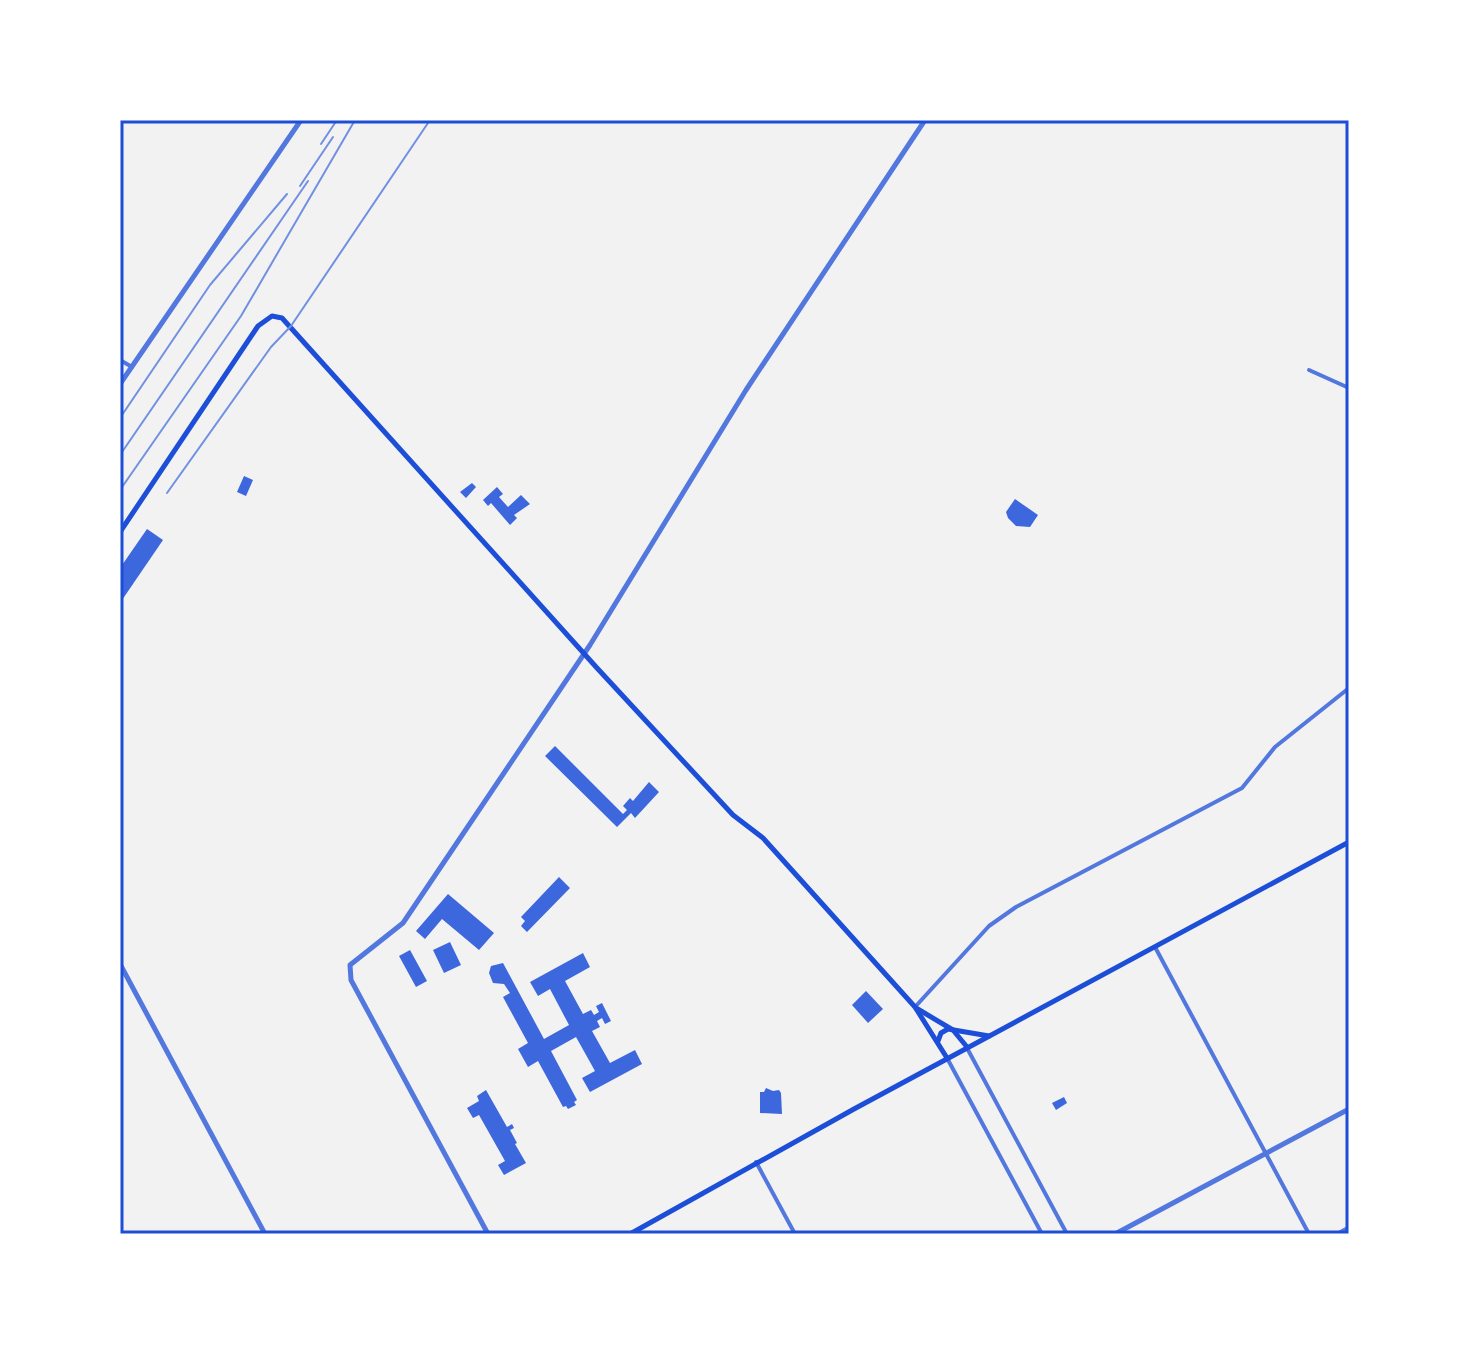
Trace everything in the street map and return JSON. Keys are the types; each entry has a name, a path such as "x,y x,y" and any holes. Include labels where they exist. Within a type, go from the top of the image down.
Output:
{"main road":[{"path":"120,532 263,321 276,316 287,321 584,654 733,815 763,838 915,1007 947,1058"},
{"path":"630,1234 756,1162 1349,842"},
{"path":"915,1007 953,1030 967,1048"},
{"path":"938,1042 941,1033 953,1030 989,1036"}],"street":[{"path":"120,384 301,120"},
{"path":"488,1234 349,974 350,965 403,923 584,654 746,390 925,120"},
{"path":"120,360 132,367"},
{"path":"1309,370 1349,388"},
{"path":"915,1007 989,926 1016,907 1242,788 1275,747 1349,688"},
{"path":"1155,947 1309,1234"},
{"path":"120,964 265,1234"},
{"path":"967,1048 1067,1234"},
{"path":"947,1058 1042,1234"},
{"path":"1115,1234 1349,1109"},
{"path":"756,1162 795,1234"},
{"path":"1338,1234 1349,1228"}],"building":[{"path":"244,476 253,480 246,496 237,492"},
{"path":"472,483 476,487 466,498 460,492"},
{"path":"497,487 503,494 499,497 508,507 521,495 530,504 514,515 517,518 510,525 491,503 488,506 483,500"},
{"path":"1015,499 1038,515 1030,527 1016,526 1008,518 1006,512"},
{"path":"147,529 163,540 120,603 120,568"},
{"path":"555,746 623,814 627,810 623,806 630,798 633,801 649,782 659,792 635,818 631,813 617,827 545,756"},
{"path":"559,877 570,888 527,932 521,926 525,921 521,917"},
{"path":"448,894 494,933 479,950 442,919 425,939 416,931"},
{"path":"450,942 461,965 444,973 433,950"},
{"path":"410,950 427,981 416,987 399,956"},
{"path":"583,953 590,967 565,981 583,1014 591,1010 594,1015 599,1012 596,1006 602,1003 611,1021 605,1024 602,1018 597,1021 600,1027 592,1031 610,1063 635,1050 642,1064 590,1092 582,1078 595,1071 576,1037 551,1051 577,1100 574,1102 576,1105 568,1109 563,1107 538,1061 528,1067 518,1049 528,1043 503,997 510,993 504,984 493,983 489,973 491,966 503,963 544,1039 569,1025 550,989 538,996 530,982"},
{"path":"866,991 883,1009 868,1023 852,1005"},
{"path":"766,1088 781,1093 782,1114 760,1113 760,1092"},
{"path":"486,1090 507,1127 512,1124 514,1128 510,1130 515,1144 526,1163 504,1175 498,1165 505,1161 479,1115 473,1118 467,1108 479,1101 477,1096"},
{"path":"1064,1097 1067,1103 1056,1110 1052,1103"}],"railway":[{"path":"321,144 337,120"},
{"path":"120,490 241,316 355,120"},
{"path":"167,493 271,347 291,326 430,120"},
{"path":"300,186 333,137"},
{"path":"120,455 308,181"},
{"path":"120,418 210,285 287,194"}]}
